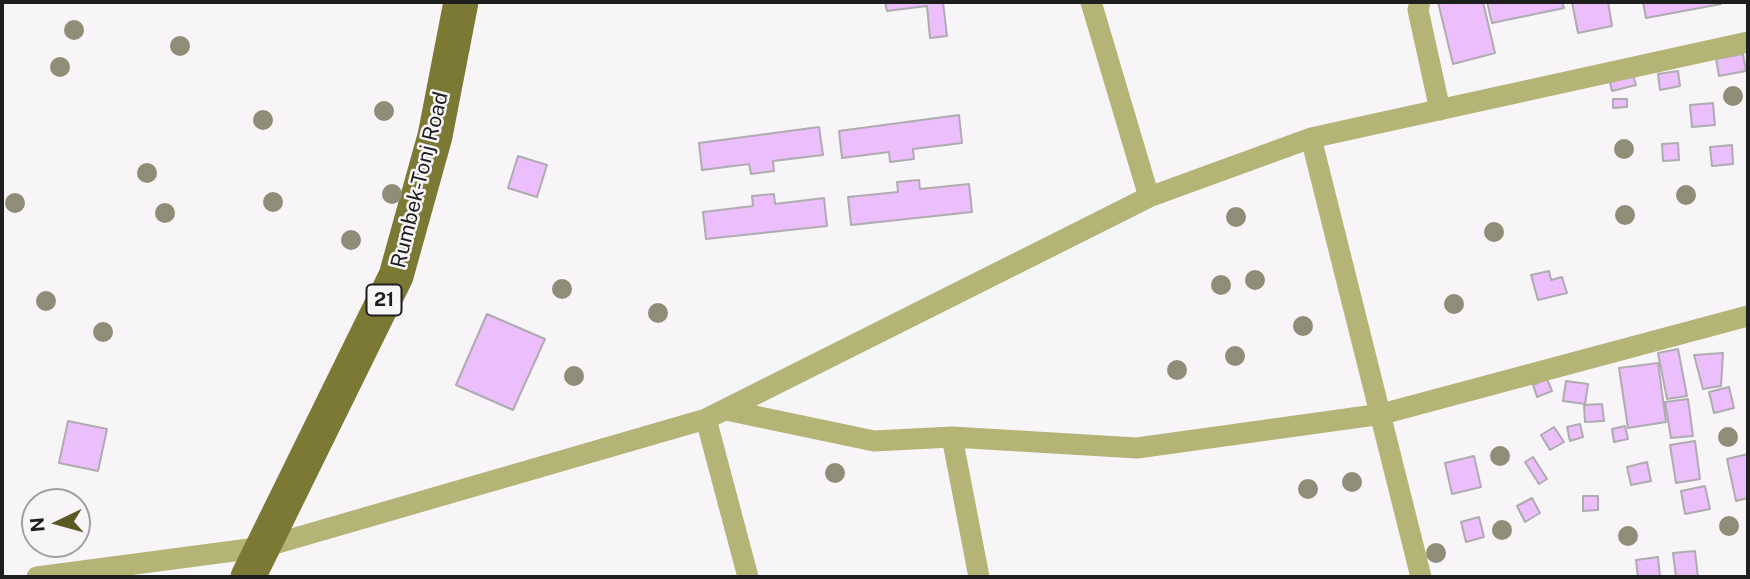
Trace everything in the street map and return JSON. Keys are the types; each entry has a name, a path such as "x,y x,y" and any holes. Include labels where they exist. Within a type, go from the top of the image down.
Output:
{"main road":[{"name":"Rumbek-Tonj Road","path":"256,562 396,276 435,136 461,2"}],"street":[{"path":"1091,2 1149,197"},
{"path":"1420,2 1418,10 1440,110"},
{"path":"37,577 256,562 706,419 1149,197 1311,138 1748,42"},
{"path":"1311,138 1421,577"},
{"path":"726,410 874,441 952,437 1137,448 1382,414 1748,316"},
{"path":"706,419 748,577"},
{"path":"952,437 979,577"}],"building":[{"path":"885,2 943,2 947,36 930,38 927,6 887,11"},
{"path":"1438,2 1483,2 1495,53 1453,64"},
{"path":"1487,2 1562,2 1564,8 1492,23"},
{"path":"1572,2 1608,2 1612,26 1578,33"},
{"path":"1643,2 1721,2 1721,4 1646,18"},
{"path":"1743,54 1746,71 1719,76 1716,59"},
{"path":"1678,71 1680,86 1660,90 1658,74"},
{"path":"1633,75 1636,85 1612,91 1610,82"},
{"path":"1613,99 1627,99 1627,107 1613,108"},
{"path":"1713,103 1715,125 1692,127 1690,105"},
{"path":"959,115 962,143 913,149 914,159 890,162 889,152 842,158 839,131"},
{"path":"819,127 823,155 773,161 774,171 751,174 749,164 702,170 699,143"},
{"path":"1678,143 1679,160 1663,161 1662,144"},
{"path":"1732,145 1733,164 1712,166 1710,147"},
{"path":"518,156 547,165 537,197 508,188"},
{"path":"919,180 920,189 969,184 972,212 851,225 848,197 898,192 897,182"},
{"path":"774,194 775,204 824,198 827,226 706,239 703,212 753,206 752,196"},
{"path":"1549,271 1551,280 1562,277 1567,293 1538,300 1531,275"},
{"path":"487,314 545,339 513,410 456,385"},
{"path":"1678,349 1687,396 1667,399 1658,353"},
{"path":"1723,353 1721,386 1703,389 1694,355"},
{"path":"1658,363 1666,422 1628,428 1619,368"},
{"path":"1547,379 1552,391 1537,397 1533,385"},
{"path":"1566,381 1588,384 1585,404 1563,401"},
{"path":"1729,387 1734,408 1714,413 1709,392"},
{"path":"1688,399 1693,436 1671,438 1665,402"},
{"path":"1602,404 1604,421 1585,422 1584,405"},
{"path":"68,421 107,429 98,471 59,463"},
{"path":"1580,424 1583,437 1570,441 1567,427"},
{"path":"1625,426 1628,439 1614,442 1612,429"},
{"path":"1554,427 1564,442 1550,450 1541,435"},
{"path":"1695,441 1700,479 1676,483 1670,445"},
{"path":"1748,454 1748,498 1736,501 1727,459"},
{"path":"1474,456 1481,487 1452,494 1445,463"},
{"path":"1533,457 1547,479 1539,484 1525,462"},
{"path":"1647,462 1651,481 1631,485 1627,467"},
{"path":"1705,486 1710,509 1685,514 1681,491"},
{"path":"1583,496 1598,496 1598,510 1583,511"},
{"path":"1532,498 1540,513 1525,522 1517,506"},
{"path":"1479,517 1484,537 1466,542 1461,522"},
{"path":"1695,551 1698,577 1676,577 1673,553"},
{"path":"1658,557 1660,577 1638,577 1636,560"}]}
